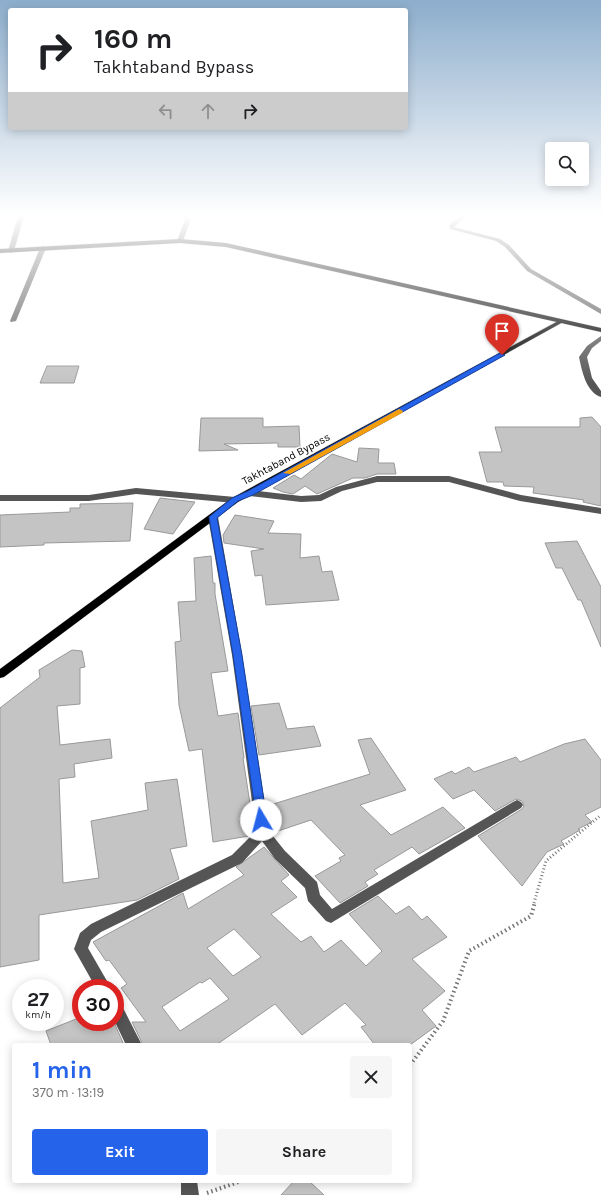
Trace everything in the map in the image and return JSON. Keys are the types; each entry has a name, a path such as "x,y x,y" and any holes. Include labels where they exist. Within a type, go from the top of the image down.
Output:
{"highway":[{"path":"346,272 601,330"}],"main road":[{"name":"Takhtaband Bypass","path":"0,674 235,500 562,321"}],"street":[{"path":"13,321 33,272"},
{"path":"532,272 601,312"},
{"path":"601,338 589,347 583,357 586,370 595,391 601,395"},
{"path":"250,493 301,498 321,498 339,489 377,479 449,479 520,498 601,510"},
{"path":"0,498 89,498 136,491 235,500"},
{"path":"213,517 237,655 263,832 280,855 312,886 312,897 331,917 517,805"},
{"path":"99,979 81,949 85,937 96,928 237,859 263,832"},
{"path":"124,1025 133,1043"},
{"path":"189,1183 190,1195"}],"path":[{"path":"412,1062 443,1021 469,951 531,916 546,861 601,815"},
{"path":"201,1195 235,1183"}],"building":[{"path":"47,366 79,366 74,383 40,383"},
{"path":"592,417 601,427 601,506 583,502 584,500 533,493 534,487 504,486 503,482 487,482 479,452 502,452 495,427 580,427 580,418"},
{"path":"201,418 263,418 263,427 299,426 300,447 278,447 278,443 224,444 238,450 199,451"},
{"path":"359,448 379,449 378,463 394,463 396,474 377,474 365,478 353,478 317,494 305,486 293,494 273,488 294,475 301,479 332,454 357,462"},
{"path":"160,498 195,502 173,534 144,529"},
{"path":"133,503 130,541 44,543 44,545 0,547 0,515 70,512 70,508 80,508 80,504"},
{"path":"235,515 274,521 268,533 301,534 300,558 319,556 322,572 332,571 339,600 266,605 262,575 255,576 251,551 264,549 224,543 223,535"},
{"path":"577,541 601,587 601,647 581,600 578,600 562,568 556,568 545,543"},
{"path":"211,556 213,583 215,583 215,594 228,671 211,673 218,716 238,713 254,830 249,836 213,842 202,749 189,751 179,705 175,642 181,641 178,602 196,601 194,558"},
{"path":"72,650 82,651 85,667 80,668 80,704 57,706 60,745 110,739 112,758 74,764 75,777 59,779 63,883 99,878 91,821 148,810 145,783 177,779 187,846 170,849 179,879 137,900 39,915 39,960 0,967 0,708 40,677 39,670"},
{"path":"279,703 287,729 314,726 321,746 259,755 251,706"},
{"path":"371,738 406,790 360,805 391,835 443,807 465,828 419,854 412,847 374,870 378,874 365,882 368,886 340,903 315,876 341,861 339,858 345,855 311,820 272,833 267,806 370,774 358,740"},
{"path":"585,739 601,760 601,807 585,815 592,822 578,829 580,830 561,841 564,844 547,852 522,886 478,836 522,809 524,806 522,801 516,799 495,811 474,790 453,799 434,779 452,771 455,774 469,767 474,772 516,757 520,762 564,744"},
{"path":"264,847 289,875 281,881 297,897 271,914 301,942 311,936 324,952 341,940 366,966 382,951 349,914 378,896 396,914 409,906 422,920 427,916 447,937 412,959 445,991 422,1010 436,1026 412,1044 373,1043 361,1027 366,1025 345,1003 302,1035 275,1004 219,1043 142,1043 132,1022 146,1022 124,992 124,986 127,984 124,979 109,960 106,961 93,942 183,893 188,909 244,875 236,867","holes":["234,929 261,957 233,976 207,948","210,978 229,999 180,1031 162,1007 200,982 202,983"]},
{"path":"72,1021 72,1031 118,1031 123,1043 50,1043 46,1031 64,1031 64,1024"},
{"path":"292,1183 311,1183 324,1195 281,1195"}],"slow traffic":[{"path":"287,473 399,411"}],"route":[{"path":"261,820 237,655 213,517 235,500 502,355"}]}
